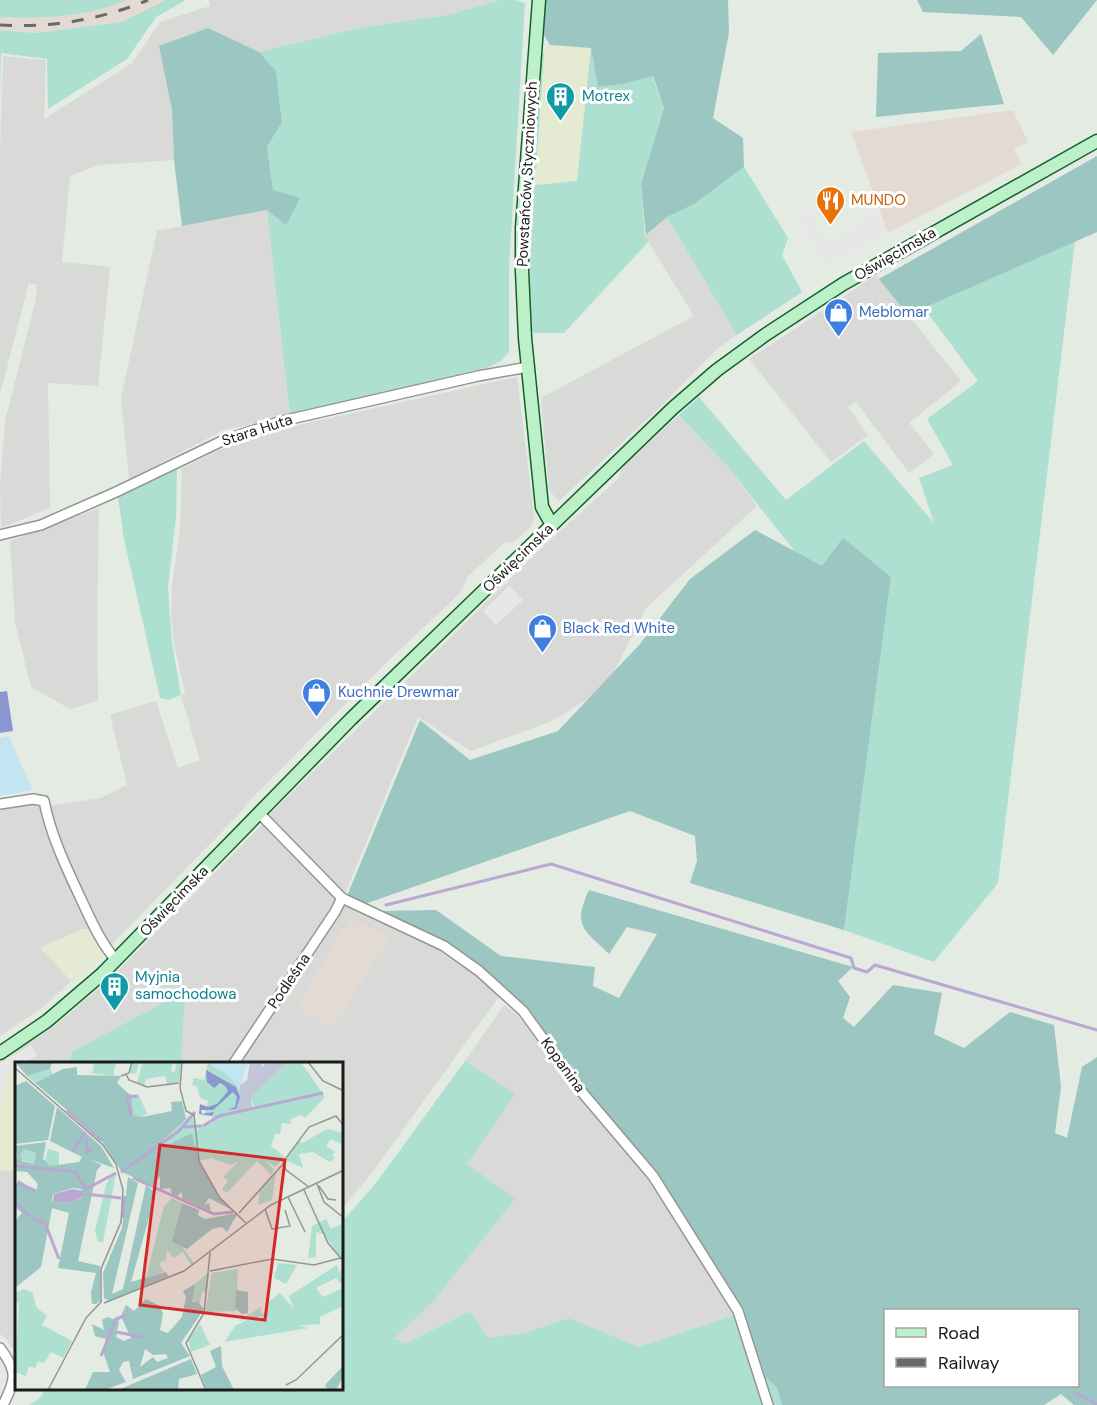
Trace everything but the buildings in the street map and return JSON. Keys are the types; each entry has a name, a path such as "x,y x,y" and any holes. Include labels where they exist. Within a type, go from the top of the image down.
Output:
{"street":[{"name":"Powstańców Styczniowych","path":"539,0 522,228 522,271 528,366 542,507 552,525"},
{"name":"Oświęcimska","path":"0,1053 47,1021 116,960 351,719 673,408 717,370 756,341 863,272 1097,141"},
{"name":"Stara Huta","path":"0,535 41,525 116,492 198,451 240,434 303,416 528,366"},
{"path":"0,804 33,799 44,801 66,869 97,933 116,960"},
{"name":"Kopanina","path":"259,813 342,898 444,946 479,971 523,1011 581,1091 653,1176 738,1311 768,1405"},
{"name":"Podleśna","path":"235,1062 335,912 342,898"},
{"path":"0,1348 11,1362 15,1372 13,1386 3,1405"}],"shaded area":[{"path":"0,0 127,0 97,10 65,16 32,18 0,17"},
{"path":"127,0 166,0 122,22 36,33 0,30 0,17 32,18 78,13"},
{"path":"166,0 186,0 156,17 127,59 48,109 47,59 1,53 0,99 0,30 36,33 122,22"},
{"path":"209,0 500,0 448,15 358,28 259,52 208,28 160,46 172,110 174,160 99,165 70,176 62,262 110,267 98,386 48,383 50,508 1,528 0,484 5,421 36,299 37,285 29,283 0,394 0,153 3,56 46,60 44,119 132,63 160,22 210,6"},
{"path":"500,0 516,0 525,3 509,269 509,352 502,360 489,367 290,416 267,210 273,190 267,147 282,122 276,71 259,52 358,28 448,15"},
{"path":"544,0 728,0 729,32 713,118 743,138 744,167 694,204 667,217 646,235 641,184 664,108 653,76 623,84 598,87 591,48 550,45 541,30"},
{"path":"917,0 1097,0 1053,55 1021,17 923,12"},
{"path":"208,28 259,52 276,71 282,122 267,147 273,190 300,198 286,225 267,210 182,226 174,160 172,110 159,46"},
{"path":"981,34 1004,104 876,117 878,53 961,51"},
{"path":"550,45 591,48 577,181 536,185 544,54"},
{"path":"591,48 598,87 623,84 652,76 664,108 641,184 645,236 649,241 564,333 535,333 532,331 528,277 530,276 532,190 536,185 577,181"},
{"path":"541,53 544,54 536,173 530,170"},
{"path":"1013,110 1028,142 1014,149 1022,164 888,233 851,132"},
{"path":"1097,156 1097,232 908,315 879,279"},
{"path":"744,167 788,238 782,255 802,292 737,335 667,217 694,204"},
{"path":"267,210 290,416 224,430 129,479 121,398 157,231"},
{"path":"876,210 887,234 824,268 798,216 810,211 826,241"},
{"path":"667,217 737,335 718,348 659,408 559,501 549,490 541,398 694,316 645,236"},
{"path":"1075,241 998,883 934,962 844,930 891,577 822,566 796,553 728,467 679,415 699,397 786,500 864,441 934,523 919,478 953,465 927,419 978,381 924,308"},
{"path":"876,275 961,381 909,423 934,454 909,473 856,402 848,407 868,435 831,462 749,359"},
{"path":"517,377 534,517 531,526 514,542 504,543 467,577 461,592 390,659 247,803 242,811 115,941 42,1008 0,1036 0,807 37,800 40,807 101,798 127,785 110,715 156,701 178,768 200,760 181,696 185,693 174,643 171,611 172,585 180,530 182,468 228,446 294,426"},
{"path":"679,415 728,467 757,506 646,608 606,688 552,721 471,751 418,717 344,896 268,816 549,541 618,479 623,467"},
{"path":"177,468 176,517 168,588 172,643 181,695 168,700 160,698 124,539 118,497"},
{"path":"99,508 98,701 70,709 31,687 15,622 10,541"},
{"path":"755,530 822,566 843,538 891,577 844,930 690,883 697,861 695,836 630,811 362,905 347,896 420,720 470,760 558,731 640,644 690,579"},
{"path":"509,586 523,600 496,625 483,611"},
{"path":"7,691 13,731 0,733 0,692"},
{"path":"9,736 32,790 0,796 0,738"},
{"path":"262,825 338,900 444,951 500,995 374,1170 344,1207 344,1062 181,1062 184,992 72,1052 70,1062 15,1062 15,1353 7,1340 0,1334 0,1062 56,1025 110,979"},
{"path":"589,890 853,967 838,981 850,997 843,1018 854,1027 893,985 942,993 934,1034 964,1048 1010,1012 1054,1025 1061,1087 1055,1133 1067,1138 1082,1067 1097,1057 1097,1405 1074,1405 1061,1394 1044,1405 782,1405 777,1387 766,1378 743,1308 655,1169 587,1093 524,1006 480,965 448,943 383,911 436,910 501,956 595,967 593,986 619,998 657,934 627,927 609,954 587,933 581,920 581,912"},
{"path":"349,919 390,937 333,1027 296,1008"},
{"path":"82,929 89,929 104,954 74,984 40,948"},
{"path":"185,991 181,1062 70,1062 72,1052"},
{"path":"504,1005 519,1017 650,1179 734,1314 747,1311 639,1347 569,1318 523,1333 488,1338 470,1311 406,1343 393,1339 434,1299 514,1199 466,1164 514,1094 465,1061"},
{"path":"31,1045 37,1055 26,1062 15,1062 15,1069 7,1074 2,1103 0,1103 0,1063"},
{"path":"465,1061 515,1094 467,1164 515,1199 434,1300 394,1339 406,1343 470,1311 488,1338 523,1333 569,1318 639,1347 747,1311 766,1378 777,1386 782,1405 29,1405 39,1399 45,1390 344,1390 344,1220 376,1183"},
{"path":"15,1068 14,1170 0,1171 0,1072"}],"waterway":[{"path":"386,905 551,864 851,958 854,968 867,972 875,965 1097,1030"},
{"path":"1076,1393 1097,1404"}],"railway":[{"path":"0,25 57,24 75,21 112,13 148,0"}],"place":[{"name":"Motrex","path":"561,122"},
{"name":"MUNDO","path":"830,226"},
{"name":"Meblomar","path":"838,338"},
{"name":"Black Red White","path":"542,654"},
{"name":"Kuchnie Drewmar","path":"317,718"},
{"name":"Myjnia samochodowa","path":"114,1012"}]}
